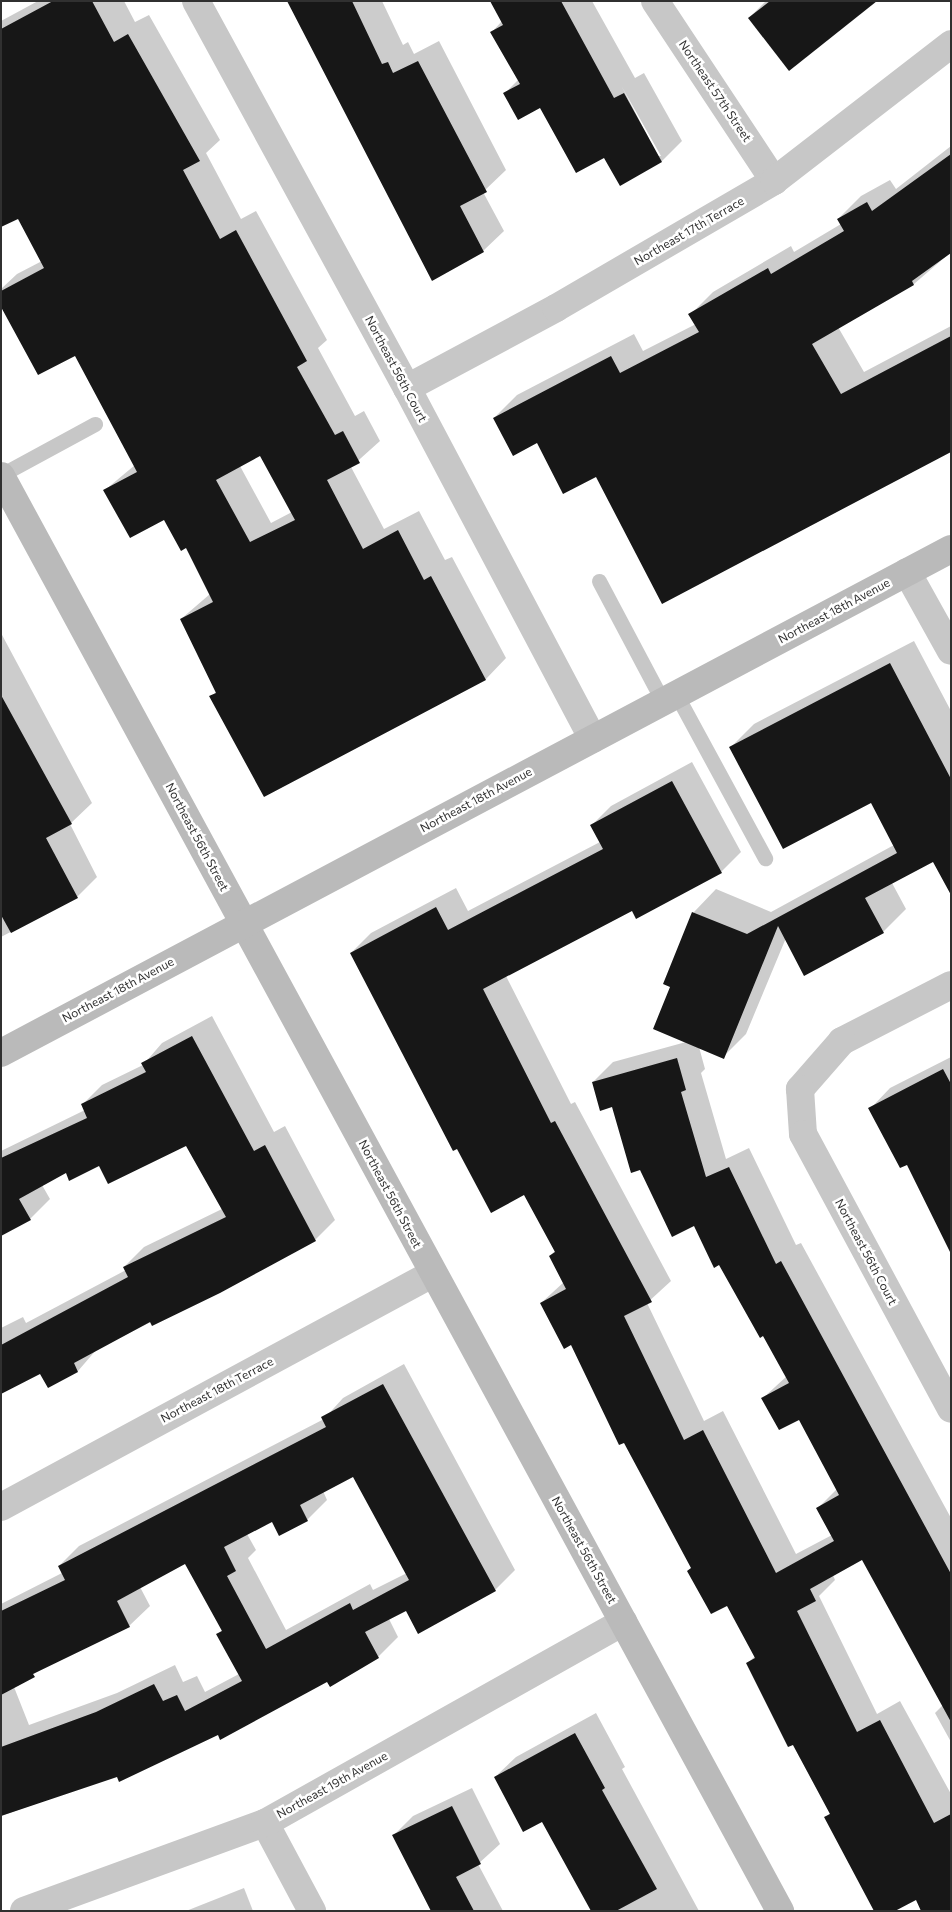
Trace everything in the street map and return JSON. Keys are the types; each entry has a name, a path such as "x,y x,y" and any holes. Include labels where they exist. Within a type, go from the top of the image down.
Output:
{"street":[{"name":"Northeast 56th Court","path":"196,1 407,388 592,738"},
{"name":"Northeast 57th Street","path":"655,1 774,181"},
{"name":"Northeast 17th Terrace","path":"407,388 556,308 774,181 951,44"},
{"name":"Northeast 56th Street","path":"1,475 780,1911"},
{"name":"Northeast 18th Avenue","path":"1,1053 244,922 951,549"},
{"path":"907,572 951,651"},
{"name":"Northeast 56th Court","path":"951,985 842,1041 800,1090 802,1134 951,1409"},
{"name":"Northeast 18th Terrace","path":"1,1507 433,1273"},
{"name":"Northeast 19th Avenue","path":"24,1911 265,1823 623,1622"},
{"path":"265,1823 312,1911"}],"lane":[{"path":"1,475 95,424"},
{"path":"600,581 765,858"}],"building":[{"path":"53,1 92,1 114,42 128,34 200,161 183,170 220,239 236,230 307,361 297,367 335,435 343,431 360,463 327,480 363,549 398,530 424,580 431,576 486,680 264,797 209,696 216,693 180,619 213,602 186,548 181,551 164,520 130,538 103,490 137,472 75,356 38,375 1,307 1,291 44,268 18,219 1,227 1,29","holes":["260,456 295,520 250,542 216,480"]},
{"path":"287,1 352,1 382,64 388,62 393,73 418,61 487,192 460,206 484,252 432,281"},
{"path":"490,1 561,1 614,98 624,93 662,162 620,186 604,158 576,173 540,108 518,120 503,93 520,84 490,32 503,25"},
{"path":"770,1 877,1 789,71 748,18"},
{"path":"951,154 951,253 912,281 914,285 812,344 841,394 951,336 951,452 662,604 596,477 563,494 537,443 513,456 493,418 611,356 620,373 699,332 688,314 768,268 771,274 844,231 837,219 867,202 872,211"},
{"path":"890,663 951,779 951,895 933,862 865,898 884,933 804,976 778,926 724,1059 653,1029 670,987 663,984 692,912 747,934 897,853 871,803 783,849 729,747"},
{"path":"1,695 72,824 46,838 78,898 11,933 1,915"},
{"path":"672,781 722,873 636,919 632,911 483,989 551,1123 555,1121 652,1302 624,1316 684,1440 703,1430 776,1573 834,1541 816,1508 839,1495 799,1420 779,1430 761,1398 789,1383 763,1336 760,1338 719,1265 714,1268 694,1226 672,1237 640,1170 631,1173 612,1107 600,1111 592,1082 677,1058 686,1090 681,1092 706,1177 729,1167 776,1264 781,1261 951,1574 951,1722 862,1560 810,1589 816,1601 797,1611 857,1732 880,1720 934,1823 951,1814 951,1911 921,1911 916,1900 895,1911 874,1911 824,1817 830,1814 793,1745 788,1747 746,1663 755,1658 727,1606 711,1614 687,1571 691,1568 624,1443 619,1445 571,1345 564,1349 540,1303 566,1289 549,1256 555,1252 524,1195 491,1213 457,1149 453,1151 350,953 436,907 448,930 603,849 590,825"},
{"path":"192,1036 254,1151 265,1145 316,1241 220,1293 152,1326 150,1322 74,1363 78,1372 48,1388 40,1374 1,1394 1,1345 128,1277 123,1267 226,1217 186,1146 108,1184 99,1166 69,1181 66,1173 19,1199 31,1220 1,1236 1,1158 87,1118 81,1104 146,1072 141,1063"},
{"path":"943,1069 951,1084 951,1254 907,1165 900,1168 868,1108"},
{"path":"383,1384 496,1591 418,1634 406,1611 365,1632 379,1658 330,1687 327,1682 220,1740 218,1735 119,1782 117,1777 1,1816 1,1747 96,1712 154,1684 163,1701 177,1695 185,1711 242,1681 216,1634 222,1631 185,1564 117,1601 130,1627 33,1674 35,1677 1,1695 1,1611 65,1580 58,1566 326,1427 321,1417","holes":["353,1477 409,1580 353,1610 350,1603 266,1649 227,1576 236,1571 224,1547 272,1522 279,1536 308,1521 300,1505"]},
{"path":"575,1733 605,1788 602,1790 657,1889 616,1911 591,1911 542,1822 523,1832 494,1777"},
{"path":"452,1806 481,1864 456,1877 474,1911 431,1911 392,1835"}]}
